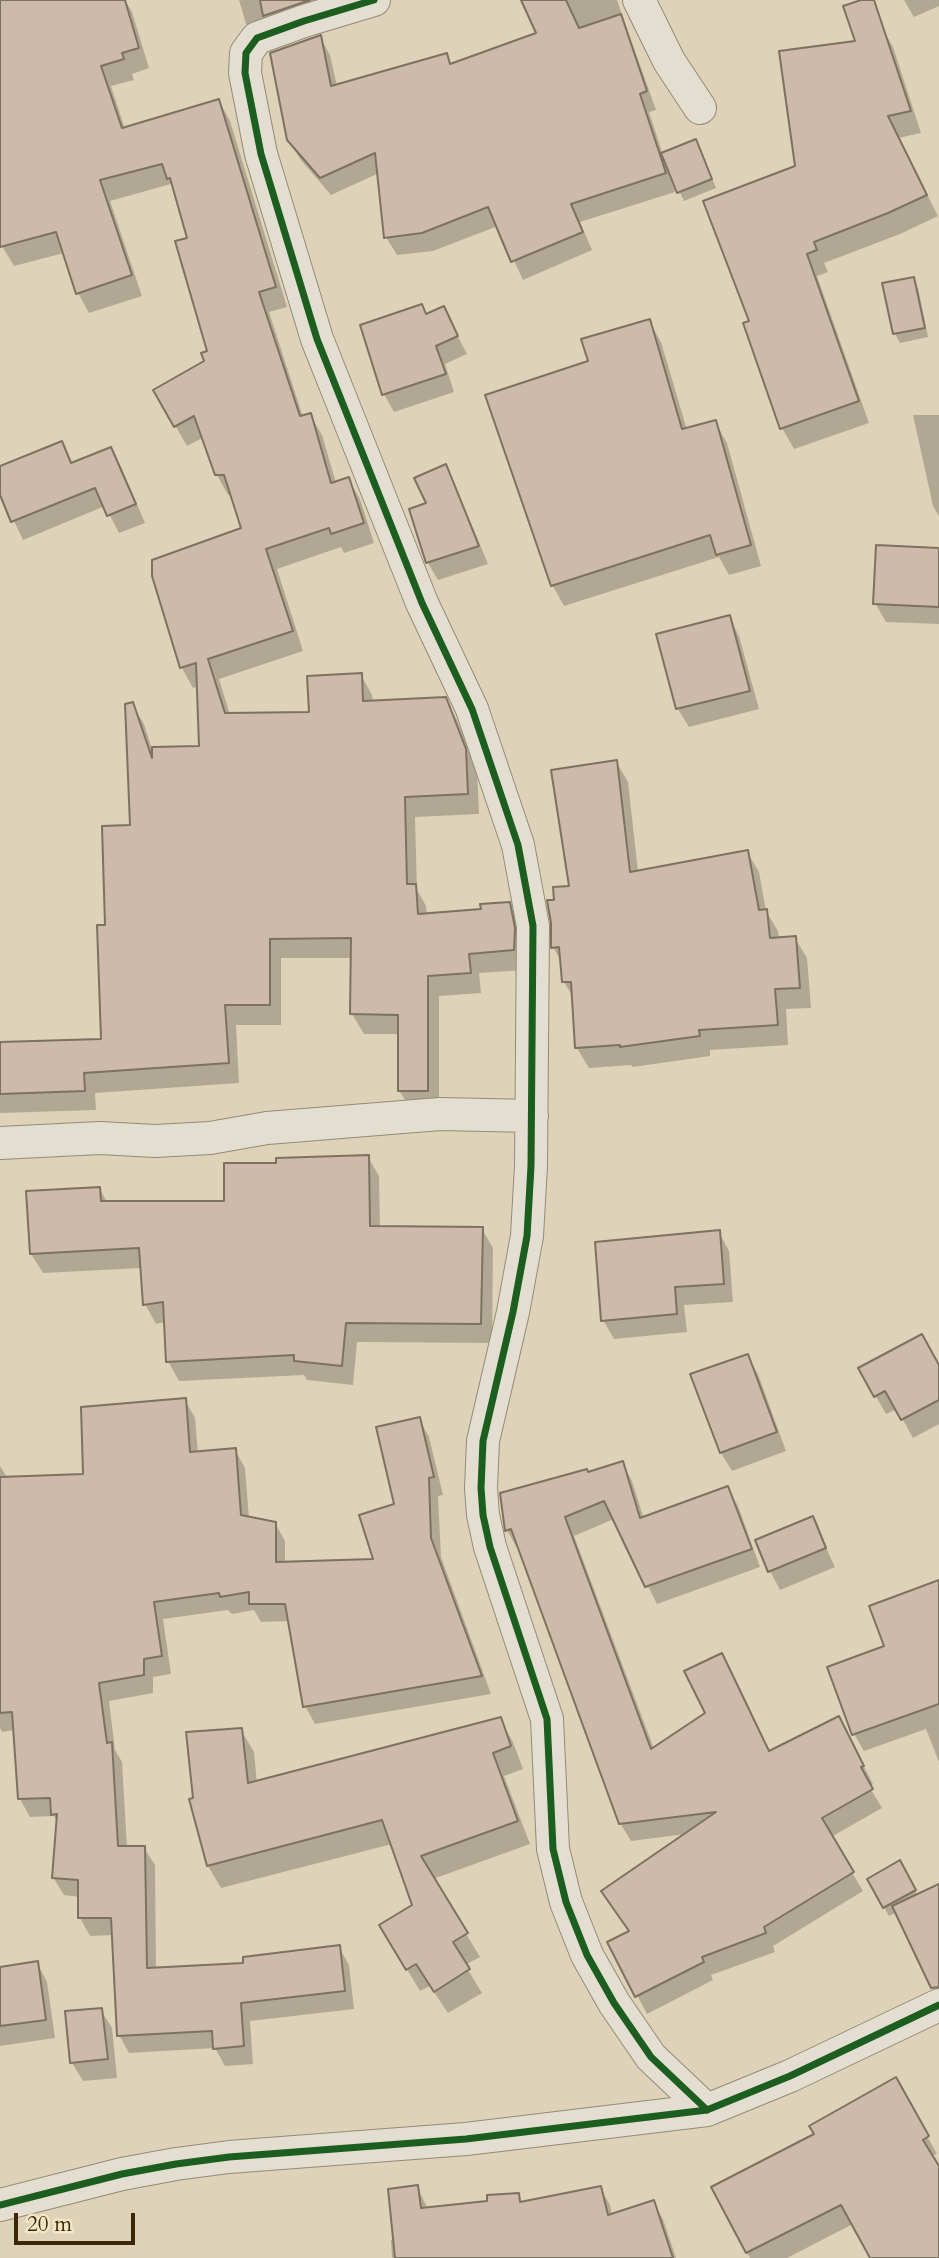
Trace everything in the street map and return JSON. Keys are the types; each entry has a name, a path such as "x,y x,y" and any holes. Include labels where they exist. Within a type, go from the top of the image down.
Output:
{"street":[{"path":"374,0 257,38 246,53 245,73 261,154 317,339 422,603 472,709 518,845 533,926 532,1116 527,1236 484,1441 481,1488 484,1515 490,1547 547,1718 553,1849 566,1902 587,1955 614,2003 651,2057 707,2110"},
{"path":"639,0 669,61 700,108"},
{"path":"0,1143 100,1138 155,1141 210,1138 267,1128 440,1114 532,1116"},
{"path":"0,2205 122,2174 176,2164 229,2157 466,2139 707,2110 790,2076 939,2005"}],"building":[{"path":"0,0 125,0 139,48 122,53 124,59 101,66 122,128 219,99 276,287 259,292 300,416 311,413 331,483 349,477 364,523 331,534 329,528 266,549 293,631 208,659 225,713 309,712 307,676 362,673 363,701 446,697 466,749 468,794 405,797 407,884 416,884 418,914 481,909 480,904 510,902 515,928 514,950 469,954 471,973 428,976 428,1091 398,1091 398,1015 350,1014 351,938 270,939 270,1005 225,1005 229,1063 84,1073 85,1091 0,1094 0,1042 101,1039 97,925 105,925 102,826 130,825 125,704 133,702 152,758 152,747 199,746 196,663 180,668 152,576 152,560 241,528 224,475 215,475 194,416 174,427 153,390 204,361 201,353 207,351 175,241 187,238 170,178 167,179 162,164 100,180 132,275 76,294 56,232 0,247"},
{"path":"260,0 310,0 263,16"},
{"path":"521,0 566,0 579,28 621,14 647,91 640,94 666,173 571,204 583,232 511,262 488,207 422,233 384,238 375,153 320,178 287,140 270,53 321,35 331,86 447,53 450,64 536,33"},
{"path":"861,0 874,0 911,111 888,116 927,195 814,242 817,250 807,254 859,401 780,429 743,323 749,321 703,201 795,166 779,51 855,41 843,6"},
{"path":"696,139 712,179 677,193 661,153"},
{"path":"914,277 925,328 893,334 882,283"},
{"path":"422,304 426,314 444,306 458,336 436,346 446,374 382,395 360,325"},
{"path":"650,319 682,429 716,420 751,545 716,555 710,535 551,586 485,395 588,361 581,339"},
{"path":"62,441 71,463 111,447 136,504 107,516 95,488 11,522 0,495 0,466"},
{"path":"446,464 479,546 426,563 409,509 426,503 414,478"},
{"path":"876,545 939,548 939,607 873,604"},
{"path":"730,615 750,691 676,709 656,634"},
{"path":"617,760 630,872 748,850 759,910 767,909 770,938 796,936 800,988 775,989 778,1025 699,1030 700,1036 620,1047 575,1048 571,982 562,982 559,947 551,948 547,900 554,900 553,887 569,886 551,770"},
{"path":"369,1155 370,1226 483,1227 481,1324 346,1323 342,1366 294,1361 294,1355 166,1362 163,1302 143,1305 139,1248 30,1254 26,1191 100,1187 101,1201 224,1201 224,1163 276,1163 276,1158"},
{"path":"720,1230 724,1284 675,1287 677,1314 601,1321 595,1242"},
{"path":"922,1334 939,1365 939,1400 901,1420 885,1391 874,1397 858,1368"},
{"path":"748,1354 777,1432 720,1453 690,1374"},
{"path":"186,1398 190,1452 236,1448 241,1515 276,1522 276,1562 373,1559 359,1515 394,1504 376,1427 420,1417 434,1477 429,1478 431,1538 482,1676 303,1707 285,1604 249,1604 249,1592 220,1597 219,1593 154,1602 162,1656 144,1659 144,1675 99,1683 107,1743 112,1742 118,1846 145,1846 147,1968 243,1963 243,1957 340,1945 345,1991 241,2003 244,2046 213,2049 212,2031 117,2036 111,1918 78,1918 78,1880 52,1878 57,1814 51,1815 50,1798 18,1799 12,1712 0,1713 0,1477 83,1474 81,1407"},
{"path":"623,1461 640,1518 728,1486 752,1549 645,1587 604,1501 565,1517 651,1749 705,1713 684,1671 722,1653 769,1751 839,1716 873,1789 822,1818 854,1872 764,1927 766,1933 702,1957 704,1962 635,1997 607,1942 629,1931 601,1891 716,1812 619,1824 511,1529 505,1531 500,1493"},
{"path":"813,1516 826,1548 768,1572 755,1540"},
{"path":"939,1580 939,1704 852,1735 827,1667 884,1646 869,1606"},
{"path":"501,1717 511,1746 493,1753 518,1821 421,1856 468,1933 453,1942 470,1969 434,1992 416,1964 406,1970 379,1925 412,1905 382,1820 207,1866 189,1799 193,1798 186,1732 242,1728 248,1783"},
{"path":"900,1860 916,1890 883,1908 867,1879"},
{"path":"939,1884 939,1987 931,1988 892,1906"},
{"path":"38,1961 46,2020 0,2026 0,1967"},
{"path":"102,2008 108,2059 70,2063 65,2011"},
{"path":"896,2077 929,2136 923,2140 939,2166 939,2258 870,2258 841,2205 746,2253 711,2187 814,2134 809,2126"},
{"path":"418,2185 421,2208 487,2201 487,2195 519,2193 520,2202 601,2186 608,2215 654,2200 673,2258 395,2258 388,2189"}],"cycle path":[{"path":"374,0 257,38 246,53 245,73 261,154 317,339 422,603 472,709 518,845 533,926 531,1166 527,1236 513,1312 483,1441 483,1515 490,1547 547,1719 553,1849 566,1902 587,1955 614,2003 651,2057 707,2110"},
{"path":"0,2205 122,2174 176,2164 229,2157 466,2139 707,2110 790,2076 939,2005"}]}
